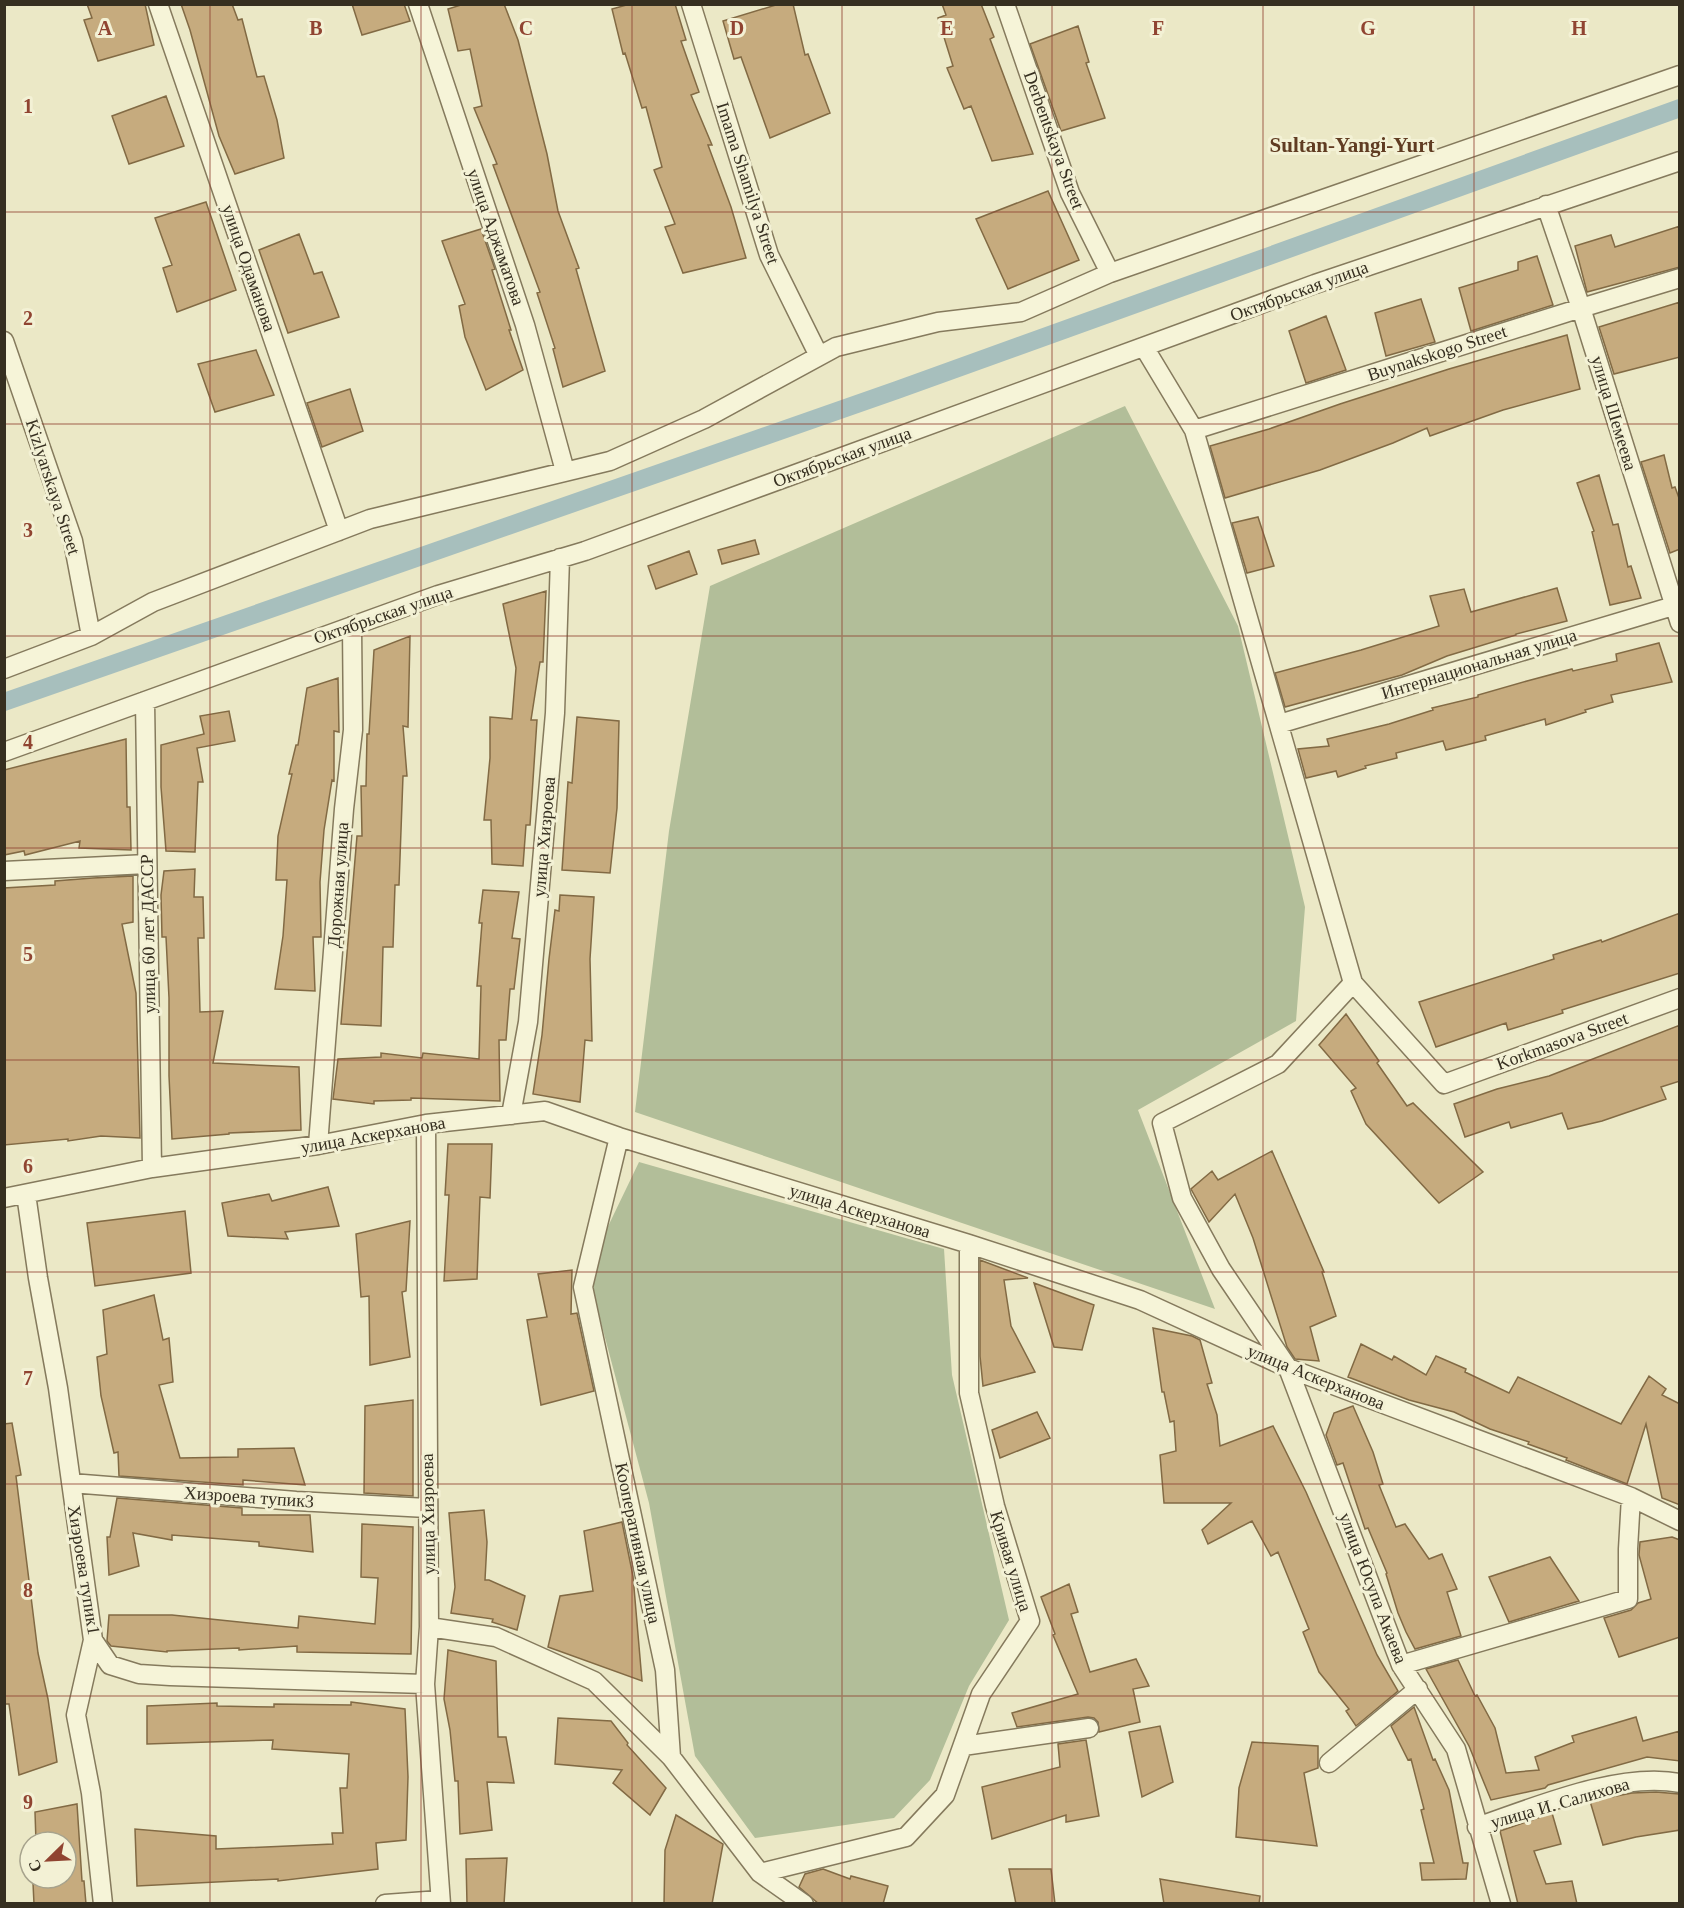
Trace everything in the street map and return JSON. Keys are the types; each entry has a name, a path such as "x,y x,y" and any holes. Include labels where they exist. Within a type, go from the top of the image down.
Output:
{"street":[{"name":"улица Одаманова","path":"158,4 339,531"},
{"name":"улица Аджаматова","path":"418,4 525,325 565,471"},
{"name":"Imama Shamilya Street","path":"691,4 770,255 819,356"},
{"name":"Derbentskaya Street","path":"1005,4 1070,193 1110,273"},
{"path":"4,669 91,636 153,602 370,519 610,460 704,419 836,347 938,322 1021,312 1110,273 1680,75"},
{"name":"Октябрьская улица","path":"4,752 438,595 585,551 1315,284 1680,161"},
{"name":"улица Шемеева","path":"1546,205 1678,611"},
{"name":"Buynakskogo Street","path":"1194,430 1680,278"},
{"name":"Kizlyarskaya Street","path":"4,341 73,541 91,636"},
{"path":"1144,347 1194,430 1353,983"},
{"name":"улица Хизроева","path":"511,1115 528,1022 555,713 560,558"},
{"name":"Интернациональная улица","path":"1279,723 1678,611"},
{"name":"Дорожная улица","path":"318,1145 344,809 353,730 352,626"},
{"name":"улица 60 лет ДАССР","path":"145,701 152,1168"},
{"path":"4,871 147,864"},
{"name":"Korkmasova Street","path":"1353,983 1444,1084 1680,998"},
{"name":"улица Юсупа Акаева","path":"1353,983 1278,1064 1162,1123 1182,1198 1221,1269 1288,1368 1401,1665 1456,1749 1501,1904"},
{"name":"улица Аскерханова","path":"4,1198 152,1168 318,1145 426,1124 545,1112 619,1137 969,1244 1140,1300 1288,1368 1631,1497 1680,1521"},
{"name":"улица Хизроева","path":"426,1124 429,1627 425,1684 440,1902"},
{"name":"Кооперативная улица","path":"619,1137 583,1287 665,1670 671,1757"},
{"name":"Хиэроева тупик1","path":"26,1194 38,1278 58,1388 93,1640 110,1665 139,1674 425,1684"},
{"name":"Кривая улица","path":"760,1873 906,1837 945,1795 981,1694 1030,1621 995,1506 969,1393 969,1244"},
{"name":"Хизроева тупик3","path":"71,1483 296,1501 427,1508"},
{"path":"1401,1665 1628,1599 1631,1497"},
{"path":"429,1627 496,1637 594,1681 671,1757 760,1873 804,1904"},
{"path":"93,1640 76,1715 91,1793 103,1904"},
{"path":"1329,1763 1418,1689"},
{"path":"963,1746 1089,1728"},
{"name":"улица И. Салихова","path":"1477,1827 1549,1802 1626,1781 1680,1783"},
{"path":"385,1904 440,1902"}],"green space":[{"path":"1125,406 1238,626 1305,907 1296,1021 1138,1110 1215,1309 635,1112 669,831 710,586"},
{"path":"639,1162 944,1249 952,1375 1009,1620 969,1686 930,1780 894,1818 755,1838 695,1756 649,1503 587,1270"}],"building":[{"path":"87,4 145,4 154,45 98,61 84,20 92,18"},
{"path":"181,4 232,4 238,20 242,19 257,77 264,76 277,120 284,158 235,174 219,136"},
{"path":"352,4 404,4 410,21 362,35"},
{"path":"464,4 504,4 518,40 547,154 558,211 579,268 576,269 605,371 563,387 553,349 555,348 537,293 540,292 493,165 497,164 474,108 482,106 470,49 458,51 448,9"},
{"path":"630,4 675,4 686,40 681,41 699,92 691,95 712,145 708,145 731,207 746,258 683,273 665,227 675,224 654,170 662,167 646,107 642,108 625,53 623,54 612,9"},
{"path":"779,4 793,4 805,55 808,54 830,113 770,138 741,57 734,59 723,21"},
{"path":"942,4 981,4 994,37 990,39 1033,154 992,161 971,106 964,109 947,68 953,66 938,18 946,15"},
{"path":"1078,26 1089,62 1086,63 1105,118 1061,131 1030,44"},
{"path":"166,96 184,146 129,164 112,116"},
{"path":"1048,191 1079,260 1008,289 976,219"},
{"path":"206,202 236,290 177,312 163,268 172,265 155,218"},
{"path":"1680,226 1680,267 1587,292 1575,246 1611,235 1615,247"},
{"path":"481,229 495,269 492,270 511,330 509,330 523,370 486,390 465,337 459,306 465,304 442,241"},
{"path":"299,234 314,274 322,272 339,317 288,333 259,250"},
{"path":"1537,256 1553,305 1471,331 1459,288 1518,270 1518,262"},
{"path":"1421,299 1435,342 1386,356 1375,313"},
{"path":"1680,302 1680,357 1614,374 1599,327"},
{"path":"1326,316 1346,370 1306,383 1289,331"},
{"path":"1567,335 1580,389 1503,410 1430,436 1427,428 1320,470 1225,498 1210,446 1269,429 1449,369"},
{"path":"256,350 274,395 215,412 198,364"},
{"path":"350,389 363,431 322,447 307,403"},
{"path":"1664,455 1672,488 1675,487 1680,501 1680,549 1670,553 1641,462"},
{"path":"1599,475 1613,525 1618,524 1628,567 1631,566 1641,598 1610,605 1592,532 1594,531 1577,483"},
{"path":"1258,517 1274,566 1247,573 1232,523"},
{"path":"755,540 759,554 722,564 718,550"},
{"path":"689,551 697,574 656,589 648,566"},
{"path":"1557,588 1567,621 1516,634 1447,656 1402,675 1285,707 1275,673 1439,626 1430,596 1464,589 1471,612"},
{"path":"546,591 543,662 540,662 531,720 537,720 530,825 526,825 523,866 492,864 491,820 484,820 490,758 490,717 512,719 516,668 503,604"},
{"path":"410,636 408,727 403,726 407,776 403,776 399,885 395,885 393,947 383,947 381,1026 341,1024 357,836 362,836 361,786 366,786 367,734 369,734 374,650"},
{"path":"1659,643 1672,682 1611,695 1613,702 1546,725 1545,719 1485,736 1486,740 1446,750 1443,741 1396,753 1397,758 1365,766 1366,768 1338,777 1336,771 1306,778 1298,749 1329,746 1327,739 1389,724 1433,710 1432,708 1478,697 1478,695 1527,681 1572,669 1573,671 1617,661 1616,654"},
{"path":"338,678 339,732 334,731 334,781 332,780 324,830 320,882 321,937 313,937 315,991 275,989 283,936 287,880 276,880 278,836 292,774 289,774 296,745 298,745 307,688"},
{"path":"229,711 235,741 197,748 203,782 198,782 195,852 166,851 161,787 161,745 204,734 200,716"},
{"path":"577,717 619,721 617,808 610,873 562,870 568,782 572,783"},
{"path":"126,739 127,807 130,807 131,850 79,848 80,841 25,855 24,851 4,855 4,770"},
{"path":"195,869 194,897 203,897 204,938 198,938 200,1012 223,1011 213,1063 299,1067 301,1130 229,1133 172,1139 169,998 166,937 162,937 161,895 164,871"},
{"path":"133,876 133,922 122,924 136,993 140,1138 101,1136 68,1141 68,1139 4,1145 4,888 55,885 55,881"},
{"path":"483,890 519,892 512,938 520,939 514,989 510,989 506,1040 499,1040 500,1101 411,1098 411,1100 374,1101 374,1104 333,1099 338,1059 381,1057 381,1053 422,1058 423,1053 479,1059 481,986 477,986 482,923 479,923"},
{"path":"560,895 594,897 590,959 592,1041 585,1040 580,1102 533,1094 542,1035 555,910 559,911"},
{"path":"1680,913 1680,973 1562,1010 1563,1013 1508,1030 1506,1023 1436,1047 1419,1002 1554,959 1553,955 1601,940 1602,942"},
{"path":"1346,1014 1407,1106 1413,1103 1483,1172 1439,1203 1366,1124 1351,1091 1356,1088 1319,1045"},
{"path":"1680,1025 1680,1081 1661,1087 1666,1099 1602,1121 1568,1129 1562,1113 1511,1128 1509,1122 1465,1137 1454,1104 1497,1089 1549,1076"},
{"path":"448,1144 492,1144 490,1198 480,1197 477,1279 444,1281 449,1195 445,1195"},
{"path":"1272,1151 1324,1272 1322,1272 1336,1316 1310,1327 1319,1361 1295,1359 1287,1347 1253,1238 1235,1194 1209,1222 1191,1189 1212,1171 1218,1180"},
{"path":"328,1187 339,1226 285,1232 288,1239 228,1236 222,1203 269,1194 272,1201"},
{"path":"185,1211 191,1273 95,1286 87,1223"},
{"path":"410,1221 406,1291 402,1292 410,1357 370,1365 369,1296 361,1297 356,1234"},
{"path":"980,1260 1028,1278 1004,1280 1011,1326 1035,1372 983,1386 980,1356"},
{"path":"572,1270 571,1314 577,1313 594,1391 541,1405 527,1320 547,1317 538,1274"},
{"path":"1034,1283 1094,1305 1082,1350 1054,1347"},
{"path":"154,1295 163,1340 169,1338 173,1382 159,1385 180,1458 238,1457 238,1449 294,1448 305,1485 243,1480 243,1485 119,1476 118,1452 114,1453 101,1396 97,1357 107,1354 103,1310"},
{"path":"1153,1328 1192,1336 1200,1340 1212,1383 1207,1384 1217,1415 1220,1446 1273,1426 1306,1492 1377,1655 1398,1691 1356,1726 1346,1711 1349,1709 1319,1672 1303,1632 1309,1629 1278,1552 1271,1556 1252,1521 1208,1544 1202,1530 1231,1503 1164,1503 1160,1455 1176,1451 1174,1421 1170,1422 1164,1392 1162,1392"},
{"path":"1361,1344 1392,1360 1394,1356 1426,1375 1436,1356 1466,1369 1465,1372 1509,1393 1518,1377 1621,1424 1649,1376 1666,1389 1662,1395 1680,1404 1680,1505 1662,1498 1646,1424 1627,1484 1528,1444 1529,1442 1490,1429 1454,1412 1409,1400 1348,1377"},
{"path":"413,1400 413,1496 364,1493 365,1406"},
{"path":"1353,1406 1373,1452 1383,1484 1379,1485 1396,1527 1405,1524 1429,1559 1442,1554 1457,1589 1447,1592 1461,1636 1415,1649 1406,1632 1387,1573 1368,1528 1365,1529 1343,1463 1337,1465 1326,1435 1334,1413"},
{"path":"1037,1412 1050,1438 1000,1458 992,1430"},
{"path":"12,1423 21,1475 16,1476 38,1653 48,1699 57,1762 19,1775 9,1704 4,1704 4,1424"},
{"path":"117,1498 242,1508 242,1515 310,1515 313,1552 259,1546 259,1542 172,1535 172,1540 133,1533 139,1566 109,1575 107,1537 110,1537"},
{"path":"484,1510 487,1542 485,1580 525,1596 517,1630 492,1622 493,1619 451,1613 455,1587 449,1513"},
{"path":"622,1522 633,1576 642,1681 548,1647 560,1596 593,1591 584,1531"},
{"path":"362,1524 413,1527 411,1654 297,1652 297,1646 167,1652 111,1646 107,1641 109,1615 172,1615 298,1628 299,1616 375,1624 378,1578 361,1577"},
{"path":"1672,1537 1680,1540 1680,1637 1619,1657 1604,1618 1631,1610 1638,1603 1651,1599 1639,1555 1640,1542"},
{"path":"1550,1557 1579,1601 1509,1622 1489,1577"},
{"path":"1069,1584 1078,1612 1071,1614 1090,1672 1136,1659 1149,1686 1133,1689 1140,1722 1099,1732 1098,1722 1088,1717 1017,1727 1012,1713 1078,1694 1053,1635 1055,1634 1041,1597"},
{"path":"448,1650 496,1661 498,1737 506,1737 514,1783 487,1782 492,1830 460,1834 458,1781 455,1781 450,1730 444,1699"},
{"path":"1458,1660 1475,1696 1477,1695 1495,1728 1506,1773 1539,1770 1535,1757 1574,1742 1572,1736 1636,1717 1643,1741 1680,1731 1680,1761 1647,1757 1548,1785 1545,1788 1491,1800 1469,1746 1426,1669"},
{"path":"351,1702 405,1709 408,1777 406,1840 376,1843 378,1869 278,1881 278,1879 137,1886 135,1829 216,1836 216,1849 333,1844 332,1833 343,1833 340,1788 347,1788 349,1754 272,1749 273,1740 147,1744 147,1706 217,1703 217,1706 274,1707 274,1704 351,1705"},
{"path":"1414,1707 1433,1760 1435,1759 1449,1790 1463,1863 1468,1863 1466,1879 1422,1880 1420,1863 1434,1863 1421,1810 1424,1809 1411,1759 1408,1760 1391,1726"},
{"path":"558,1718 611,1721 628,1743 627,1745 666,1788 650,1815 613,1783 622,1770 555,1764"},
{"path":"1160,1726 1173,1782 1142,1797 1129,1732"},
{"path":"1086,1740 1099,1816 1066,1822 1066,1815 992,1839 982,1787 1060,1767 1058,1744"},
{"path":"1252,1742 1318,1746 1318,1768 1304,1773 1317,1846 1236,1837 1239,1788"},
{"path":"1632,1793 1679,1794 1680,1830 1603,1845 1590,1801"},
{"path":"77,1804 82,1881 84,1881 86,1904 34,1904 33,1890 78,1890 78,1830 36,1830 35,1812"},
{"path":"1552,1813 1561,1844 1534,1851 1546,1884 1572,1881 1577,1904 1518,1904 1500,1831"},
{"path":"676,1815 723,1844 712,1904 664,1904 665,1850"},
{"path":"507,1858 504,1904 467,1904 466,1859"},
{"path":"823,1869 850,1879 851,1876 888,1886 883,1904 819,1904 799,1887 805,1874"},
{"path":"1009,1869 1051,1869 1055,1904 1016,1904"},
{"path":"1160,1879 1260,1896 1259,1904 1164,1904"}],"waterway":[{"path":"4,702 897,390 1680,108"}],"district":[{"name":"Sultan-Yangi-Yurt","path":"1352,145"}]}
